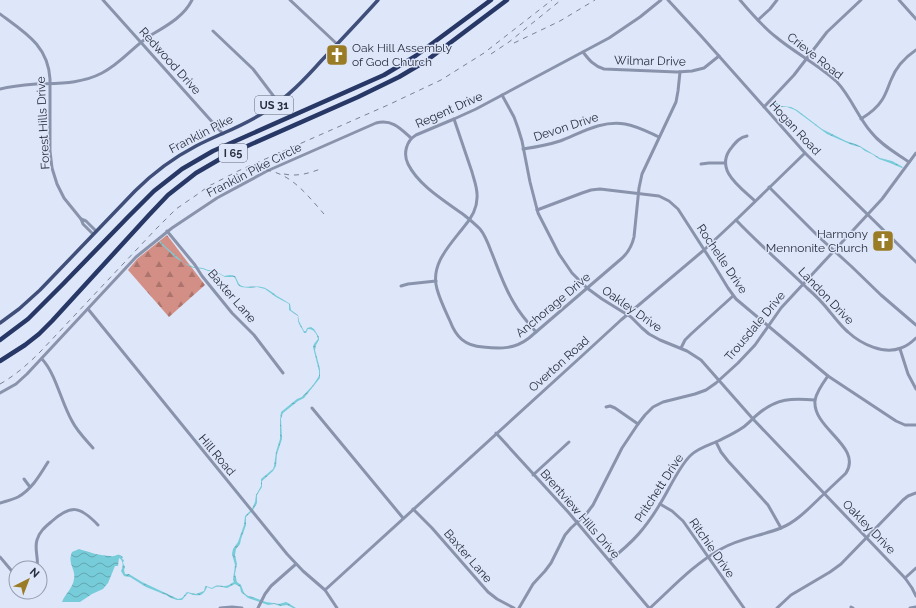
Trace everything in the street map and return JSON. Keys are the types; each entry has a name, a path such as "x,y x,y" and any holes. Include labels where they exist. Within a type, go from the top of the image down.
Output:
{"highway":[{"name":"I 65","path":"0,340 28,319 128,216 154,191 182,169 213,151 384,75 414,57 491,0"},
{"name":"I 65","path":"0,361 25,345 49,324 155,208 192,176 227,155 399,78 426,61 506,0"}],"main road":[{"name":"Franklin Pike","path":"0,323 35,295 140,186 160,168 188,150 253,119 278,102 304,80 378,0"}],"street":[{"name":"Redwood Drive","path":"103,0 223,134"},
{"path":"0,89 25,85 74,83 96,76 116,65 141,42 178,17 186,10 192,0"},
{"path":"290,0 338,44"},
{"name":"Regent Drive","path":"536,332 514,303 484,236 470,220 428,188 418,178 407,162 407,145 411,138 422,132 454,120 609,38 646,13 661,0"},
{"name":"Hogan Road","path":"668,0 805,153 916,262"},
{"name":"Crieve Road","path":"740,0 777,38 827,74 838,84 870,131 886,146 909,162"},
{"path":"758,20 777,0"},
{"path":"764,107 787,84 827,32 861,0"},
{"path":"899,0 916,19"},
{"name":"Forest Hills Drive","path":"0,14 28,36 38,46 48,64 50,73 50,151 53,172 64,198 81,219 83,224 93,234"},
{"path":"213,31 252,69 278,102"},
{"path":"862,119 880,103 897,67 906,57 916,50"},
{"name":"Wilmar Drive","path":"583,52 593,64 605,69 680,72 701,69 719,56"},
{"name":"Anchorage Drive","path":"454,120 467,157 477,193 476,207 470,220 439,261 436,270 436,281 439,296 454,329 460,338 469,344 478,347 512,347 523,343 624,257 630,248 633,242 640,183 644,170 676,102 680,72"},
{"name":"Oakley Drive","path":"502,95 515,120 537,210 564,262 572,272 587,288 628,315 652,336 681,348 697,357 753,419 905,578 916,596"},
{"name":"Franklin Pike Circle","path":"0,394 19,381 42,359 136,257 167,231 205,205 237,186 267,171 374,124 385,122 391,123 398,126 411,138"},
{"name":"Devon Drive","path":"523,149 552,143 590,128 617,123 629,124 659,137"},
{"path":"747,136 740,138 730,149 725,163 731,177 755,202"},
{"name":"Overton Road","path":"325,590 496,433 628,315 704,250 805,153"},
{"name":"Trousdale Drive","path":"519,608 530,587 551,562 565,535 595,503 616,459 647,412 656,405 700,393 709,388 736,365 750,351 781,308 882,199 916,153"},
{"path":"701,164 725,163"},
{"path":"769,187 881,295 916,325"},
{"name":"Rochelle Drive","path":"537,210 575,195 595,190 639,193 660,196 668,199 680,213 714,264 733,296 828,376 896,421 905,425 916,426"},
{"name":"Forest Hills Drive","path":"81,219 86,221 96,231"},
{"name":"Landon Drive","path":"736,220 803,284 855,338 882,350 900,349"},
{"name":"Baxter Lane","path":"167,231 232,313 254,335 284,373"},
{"path":"401,286 436,281"},
{"path":"681,348 690,334 733,296"},
{"name":"Hill Road","path":"88,309 296,564 325,590 337,608"},
{"path":"916,338 900,349 916,389"},
{"path":"42,359 50,371 72,421 93,448"},
{"path":"650,608 687,574 720,549 737,541 781,528 798,518 846,473 849,467 850,459 846,450 819,418 816,412 816,400 820,388 828,376"},
{"name":"Pritchett Drive","path":"610,560 627,546 647,524 690,456 698,450 740,429 768,406 782,400 816,400"},
{"path":"606,407 611,406 615,408 638,424"},
{"path":"312,408 403,518"},
{"name":"Brentview Hills Drive","path":"496,433 610,560 650,608"},
{"path":"533,475 569,442"},
{"path":"716,442 728,462 768,505 781,528"},
{"path":"0,503 18,497 30,487 38,478 48,462"},
{"path":"24,479 30,487"},
{"path":"777,608 790,595 838,566 903,500 916,493"},
{"name":"Ritchie Drive","path":"660,504 683,521 744,608"},
{"name":"Baxter Lane","path":"413,509 432,528 488,592 497,599 514,608"},
{"path":"38,560 36,548 38,537 60,514 70,510 81,511 98,525"},
{"path":"0,557 8,566"},
{"path":"259,606 267,590 296,564"},
{"path":"905,578 916,568"},
{"path":"220,608 232,606 242,608"},
{"path":"910,608 916,607"}],"green space":[{"path":"167,235 205,285 169,317 128,270 137,259"}],"water":[{"path":"774,101 781,106 791,107 797,110 822,129 846,141 858,145 880,158 892,161 903,167 902,168 879,159 860,147 827,134 795,110 787,107 781,107 773,103"},
{"path":"160,241 184,263 194,267 214,270 224,276 235,276 239,284 245,287 257,287 250,288 241,287 238,285 234,277 225,277 214,271 194,268 187,265 176,258 159,242"},
{"path":"257,287 261,287 268,290 290,304 291,310 298,315 304,331 311,327 314,329 319,337 315,350 320,369 320,378 304,398 283,413 281,419 282,439 277,454 276,466 273,471 262,481 262,487 257,495 257,503 246,517 246,525 240,544 236,549 235,555 237,564 235,574 237,582 241,585 244,593 248,596 266,602 279,604 286,602 296,608 287,605 268,605 248,598 241,592 240,587 235,584 227,588 218,587 212,589 207,587 205,591 201,595 188,593 182,600 177,600 146,587 130,577 124,576 121,571 123,566 122,562 119,558 118,566 115,566 108,583 103,589 80,602 62,602 74,579 74,572 70,560 72,552 79,549 95,554 113,556 118,555 123,557 122,559 124,560 123,563 125,567 125,574 129,574 142,582 178,599 182,598 187,592 196,594 204,591 206,586 212,588 217,586 226,586 234,582 235,565 232,554 233,549 238,542 244,525 245,516 252,509 255,502 256,495 261,486 261,479 273,469 280,439 281,412 297,399 302,397 319,376 313,347 318,339 317,335 310,329 304,333 299,323 298,316 289,310 289,304 265,289"}],"railway":[{"path":"0,384 22,369 41,351 176,209 209,186 238,171 441,80 484,53 552,0"},
{"path":"491,54 509,42 561,0"},
{"path":"514,43 560,21 595,0"},
{"path":"284,174 304,174 323,168"},
{"path":"246,170 260,169 272,171 282,175 300,188 324,214"}],"place":[{"name":"Oak Hill Assembly of God Church","path":"337,55"},
{"name":"Harmony Mennonite Church","path":"883,241"}]}
